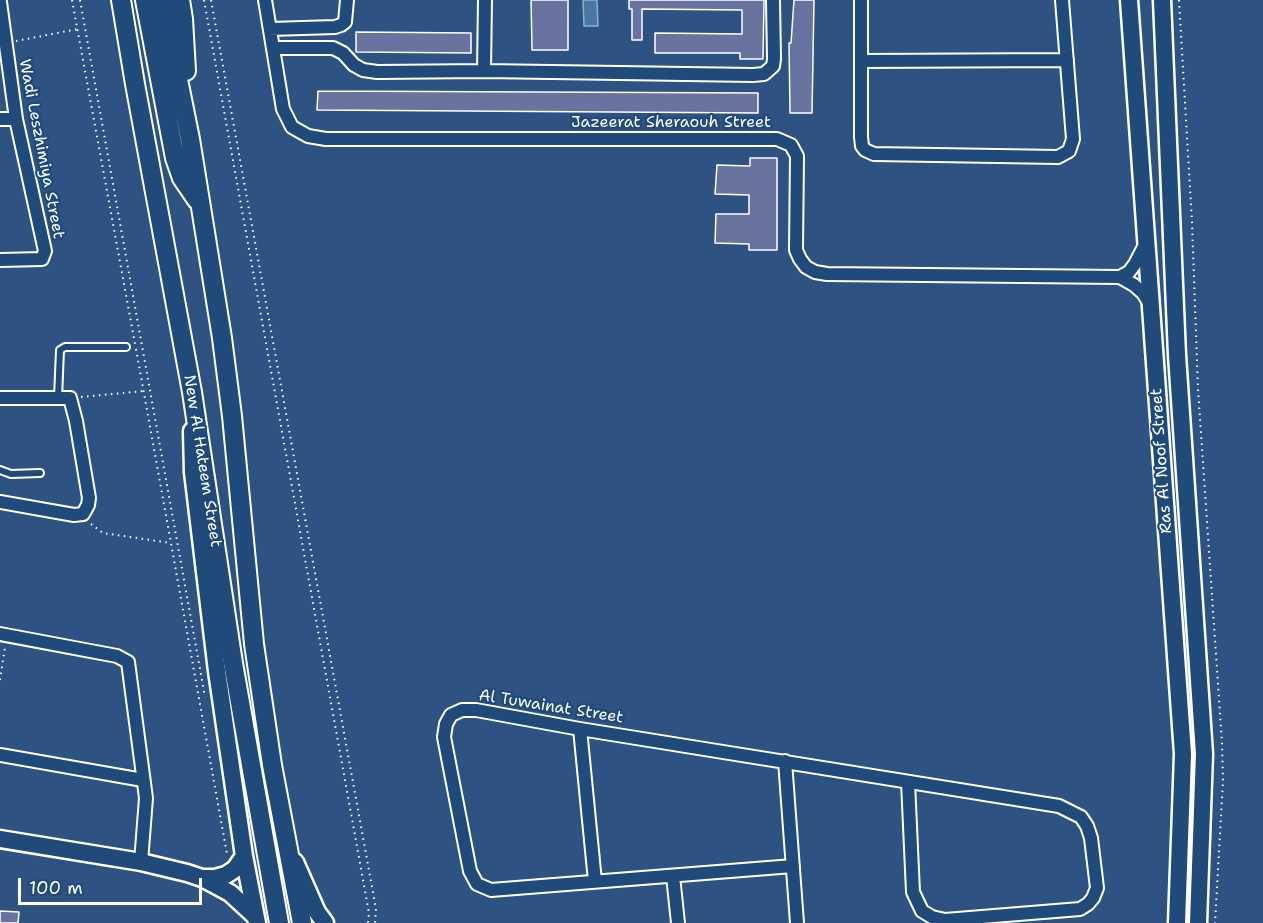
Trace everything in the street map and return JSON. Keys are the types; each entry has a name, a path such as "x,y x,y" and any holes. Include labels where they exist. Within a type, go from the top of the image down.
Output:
{"main road":[{"path":"114,0 124,54 135,84"},
{"name":"New Al Hateem Street","path":"121,0 192,392 233,663 279,923"},
{"path":"145,0 175,158 182,178 201,203"},
{"name":"New Al Hateem Street","path":"162,0 190,139 229,387 254,644 270,755 302,923"},
{"path":"180,0 190,139"}],"street":[{"path":"265,0 273,48 333,48 344,53 354,65 363,70 377,72 764,74 770,70 774,59 773,0"},
{"path":"270,29 342,26 345,22 347,0"},
{"path":"484,71 485,0"},
{"path":"861,0 861,141 862,146 869,152 1058,157 1070,151 1073,143 1062,0"},
{"name":"Ras Al Noof Street","path":"1129,0 1183,754 1177,923"},
{"name":"Ras Al Noof Street","path":"1162,0 1177,355 1204,754 1198,923"},
{"name":"Wadi Leszhimiya Street","path":"0,2 16,119 45,251 42,259 0,260"},
{"name":"Jazeerat Sheraouh Street","path":"273,48 283,109 292,127 308,136 326,139 777,139 791,145 797,156 796,250 806,267 815,272 826,274 1120,277"},
{"path":"861,61 1067,60"},
{"path":"0,119 16,119"},
{"path":"1120,277 1129,272 1135,264 1147,240"},
{"path":"1120,277 1143,293 1151,305"},
{"path":"0,839 141,862 202,878 215,879 235,869 236,857 193,472 192,392"},
{"path":"0,398 64,398 76,422 89,498 83,514 74,515 0,502"},
{"path":"3,635 117,656 128,662 146,812 141,862"},
{"name":"Al Tuwainat Street","path":"793,866 490,890 477,884 470,871 444,737 446,724 451,715 462,710 476,710 580,729 1059,806 1071,810 1088,826 1097,888 1094,898 1080,909 945,920 932,917 922,911 914,892 908,782"},
{"path":"580,729 595,881"},
{"path":"0,755 143,780"},
{"path":"785,761 797,923"},
{"path":"288,846 317,912 325,923"},
{"path":"236,857 256,919"},
{"path":"673,876 678,923"},
{"path":"202,878 230,893 256,919"}],"lane":[{"path":"64,398 60,350 65,347 126,347"},
{"path":"0,470 11,474 40,473"}],"path":[{"path":"72,0 171,543 236,857"},
{"path":"80,0 207,706"},
{"path":"204,0 369,913 368,923"},
{"path":"211,0 376,909 375,923"},
{"path":"1179,0 1192,222 1195,350 1222,743 1222,799 1215,923"},
{"path":"4,44 78,29"},
{"path":"64,398 144,391"},
{"path":"83,514 92,526 103,533 171,543"},
{"path":"0,680 3,635"}],"water":[{"path":"583,0 597,0 598,26 584,26"}],"building":[{"path":"531,0 568,0 568,50 532,50"},
{"path":"629,0 764,0 763,59 740,59 740,53 655,53 655,33 742,34 742,10 642,9 642,40 632,40 632,9 629,9"},
{"path":"794,0 814,0 812,113 790,113 789,43 791,43"},
{"path":"356,32 471,33 471,53 356,52"},
{"path":"318,91 758,93 758,113 317,110"},
{"path":"750,158 777,158 777,250 749,250 749,244 715,243 716,214 749,214 749,195 715,194 717,165 750,166"},
{"path":"0,911 19,912 18,923 0,923"}]}
